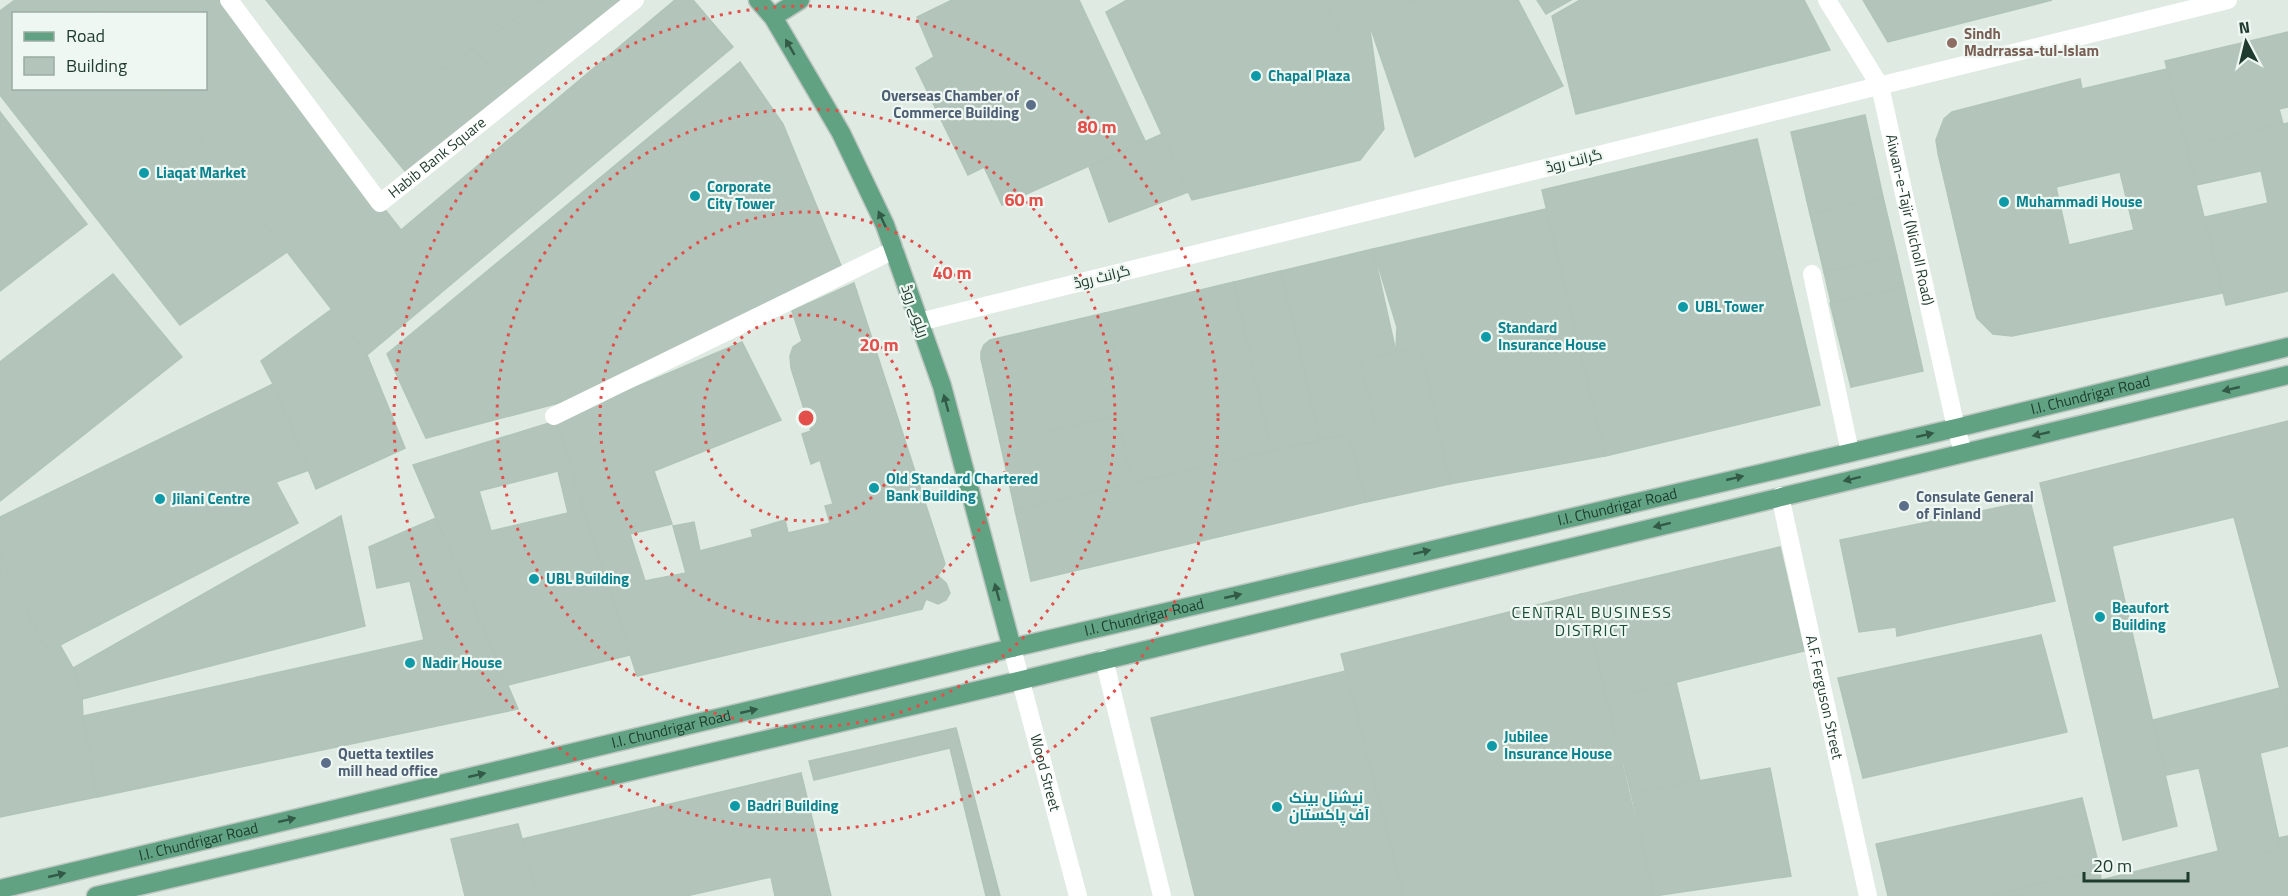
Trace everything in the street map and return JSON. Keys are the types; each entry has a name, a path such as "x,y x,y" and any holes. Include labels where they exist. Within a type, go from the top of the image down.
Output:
{"main road":[{"name":"ریلوے روڈ","path":"758,0 773,17 841,133 885,225 942,386 1012,648"},
{"path":"773,17 800,0"},
{"name":"I.I. Chundrigar Road","path":"0,889 1012,648 1956,428 2288,347"},
{"name":"I.I. Chundrigar Road","path":"96,896 1022,680 2288,375"}],"street":[{"name":"Habib Bank Square","path":"229,0 380,203 635,0"},
{"name":"Aiwan-e-Tajir (Nicholl Road)","path":"1827,0 1880,86 1963,452"},
{"name":"گرانٹ روڈ","path":"919,322 2228,0"},
{"path":"554,416 894,250"},
{"path":"1812,274 1850,452"},
{"name":"A.F. Ferguson Street","path":"1780,496 1867,896"},
{"name":"Wood Street","path":"1012,648 1078,896"},
{"path":"1104,659 1162,896"}],"building":[{"name":"Liaqat Market","path":"15,0 91,0 100,12 12,12 12,90 162,90 287,252 180,325 0,95 0,11"},
{"path":"91,0 221,0 401,230 675,0 693,0 733,47 367,355 162,90 207,90 207,12 100,12"},
{"path":"266,0 387,0 443,70 473,49 512,91 409,176"},
{"path":"387,0 541,0 443,70"},
{"path":"541,0 625,0 512,91 473,49"},
{"name":"Overseas Chamber of Commerce Building","path":"952,0 1079,0 1145,141 1002,205 984,167 968,175 916,68 934,57 917,17"},
{"name":"Chapal Plaza","path":"1127,0 1351,0 1369,23 1384,129 1360,160 1192,200 1106,12"},
{"path":"1324,0 1416,0 1342,38"},
{"path":"1414,0 1518,0 1563,86 1415,157 1369,23"},
{"path":"1537,0 1571,0 1546,14"},
{"path":"1580,0 1804,0 1830,50 1576,114 1552,16"},
{"path":"1863,0 2052,0 1888,42"},
{"path":"2288,32 2288,107 2279,109 2283,124 2187,146 2165,61"},
{"name":"Corporate City Tower","path":"740,62 783,124 842,268 570,400 426,438 387,354"},
{"name":"Muhammadi House","path":"2167,69 2223,293 2012,336 1993,334 1977,318 1974,308 1936,140 1944,119 1952,112 2080,79 2082,89","holes":["2120,172 2134,230 2069,245 2056,187"]},
{"path":"0,112 87,224 0,291"},
{"path":"1865,115 1883,197 1810,214 1791,132"},
{"path":"2288,123 2288,165 2196,185 2187,146"},
{"path":"1162,134 1188,192 1109,222 1089,167"},
{"name":"UBL Tower","path":"1757,139 1820,405 1605,456 1542,190"},
{"path":"2288,165 2288,291 2226,305 2205,217 2268,203 2261,170"},
{"path":"1883,197 1897,256 1824,272 1810,214"},
{"name":"Standard Insurance House","path":"1546,209 1605,456 1450,484 1421,348 1396,352 1397,327 1373,249"},
{"path":"1373,249 1396,352 1360,359 1376,428 1320,440 1281,271"},
{"path":"1897,256 1904,287 1831,302 1824,272"},
{"path":"1281,271 1320,440 1271,451 1234,282"},
{"path":"113,274 182,357 0,501 0,362"},
{"path":"1234,282 1271,451 1132,483 1109,381 1120,378 1105,313"},
{"name":"Old Standard Chartered Bank Building","path":"854,283 945,564 938,576 946,583 950,593 946,600 938,604 926,599 922,609 637,676 556,421 742,342 781,420 654,471 672,524 630,534 645,581 686,573 673,526 694,522 700,551 753,537 751,530 785,520 788,533 830,523 825,506 833,504 820,460 811,464 802,434 811,431 791,368 790,356 793,347 802,341 792,311"},
{"path":"1904,287 1923,371 1851,387 1830,303"},
{"path":"332,309 367,355 405,448 316,489 273,384 261,361"},
{"path":"1105,313 1120,378 1109,381 1117,416 1000,442 981,359 984,345 990,340"},
{"path":"1421,348 1450,484 1366,502 1349,434 1376,428 1360,359"},
{"name":"Jilani Centre","path":"273,384 309,470 276,482 298,523 60,645 45,647 0,558 0,517"},
{"path":"1117,416 1132,483 1015,510 1000,442"},
{"name":"UBL Building","path":"556,421 630,655 508,685 413,465","holes":["558,471 568,513 491,531 479,491"]},
{"name":"Beaufort Building","path":"2288,421 2288,718 2234,517 2112,546 2177,826 2123,840 2040,483"},
{"path":"1349,434 1366,502 1031,581 1015,510"},
{"path":"2030,501 2055,601 1897,636 1896,627 1859,632 1840,540"},
{"path":"341,516 365,626 82,699 73,668"},
{"name":"Nadir House","path":"436,518 518,709 97,797 83,716 424,640 410,581 377,588 369,547"},
{"path":"1780,547 1804,651 1607,699 1581,594"},
{"path":"0,558 45,647 60,645 73,668 82,699 97,797 0,817"},
{"name":"Jubilee Insurance House","path":"1581,594 1654,896 1404,896 1341,654"},
{"path":"2041,635 2067,732 1863,778 1838,678"},
{"name":"نیشنل بینک آف پاکستان","path":"1346,671 1403,896 1195,896 1151,718"},
{"path":"1676,682 1700,781 1631,793 1607,699"},
{"path":"2280,688 2288,718 2288,746 2260,753 2281,849 2221,862 2199,768 2166,775 2153,720"},
{"path":"956,728 1000,896 986,896 950,748 814,780 809,761"},
{"path":"1770,768 1791,876 1654,896 1631,793"},
{"name":"Badri Building","path":"801,773 831,896 775,896 771,877 686,896 537,896 522,839"},
{"path":"2082,798 2100,870 1987,896 1888,896 1876,844"},
{"path":"518,824 537,896 465,896 451,839"},
{"path":"2288,836 2288,896 1987,896 2100,870 2101,880 2219,851 2221,862 2281,849 2278,838"}],"place":[{"name":"Sindh Madrrassa-tul-Islam","path":"1952,43"},
{"name":"Chapal Plaza","path":"1256,76"},
{"name":"Overseas Chamber of Commerce Building","path":"1031,105"},
{"name":"Liaqat Market","path":"144,173"},
{"name":"Corporate City Tower","path":"695,196"},
{"name":"Muhammadi House","path":"2004,202"},
{"name":"UBL Tower","path":"1683,307"},
{"name":"Standard Insurance House","path":"1486,337"},
{"name":"Old Standard Chartered Bank Building","path":"874,488"},
{"name":"Jilani Centre","path":"160,499"},
{"name":"Consulate General of Finland","path":"1904,506"},
{"name":"UBL Building","path":"534,579"},
{"name":"Beaufort Building","path":"2100,617"},
{"name":"Nadir House","path":"410,663"},
{"name":"Jubilee Insurance House","path":"1492,746"},
{"name":"Quetta textiles mill head office","path":"326,763"},
{"name":"Badri Building","path":"735,806"},
{"name":"نیشنل بینک آف پاکستان","path":"1277,807"}],"district":[{"name":"CENTRAL BUSINESS DISTRICT","path":"1592,621"}]}
